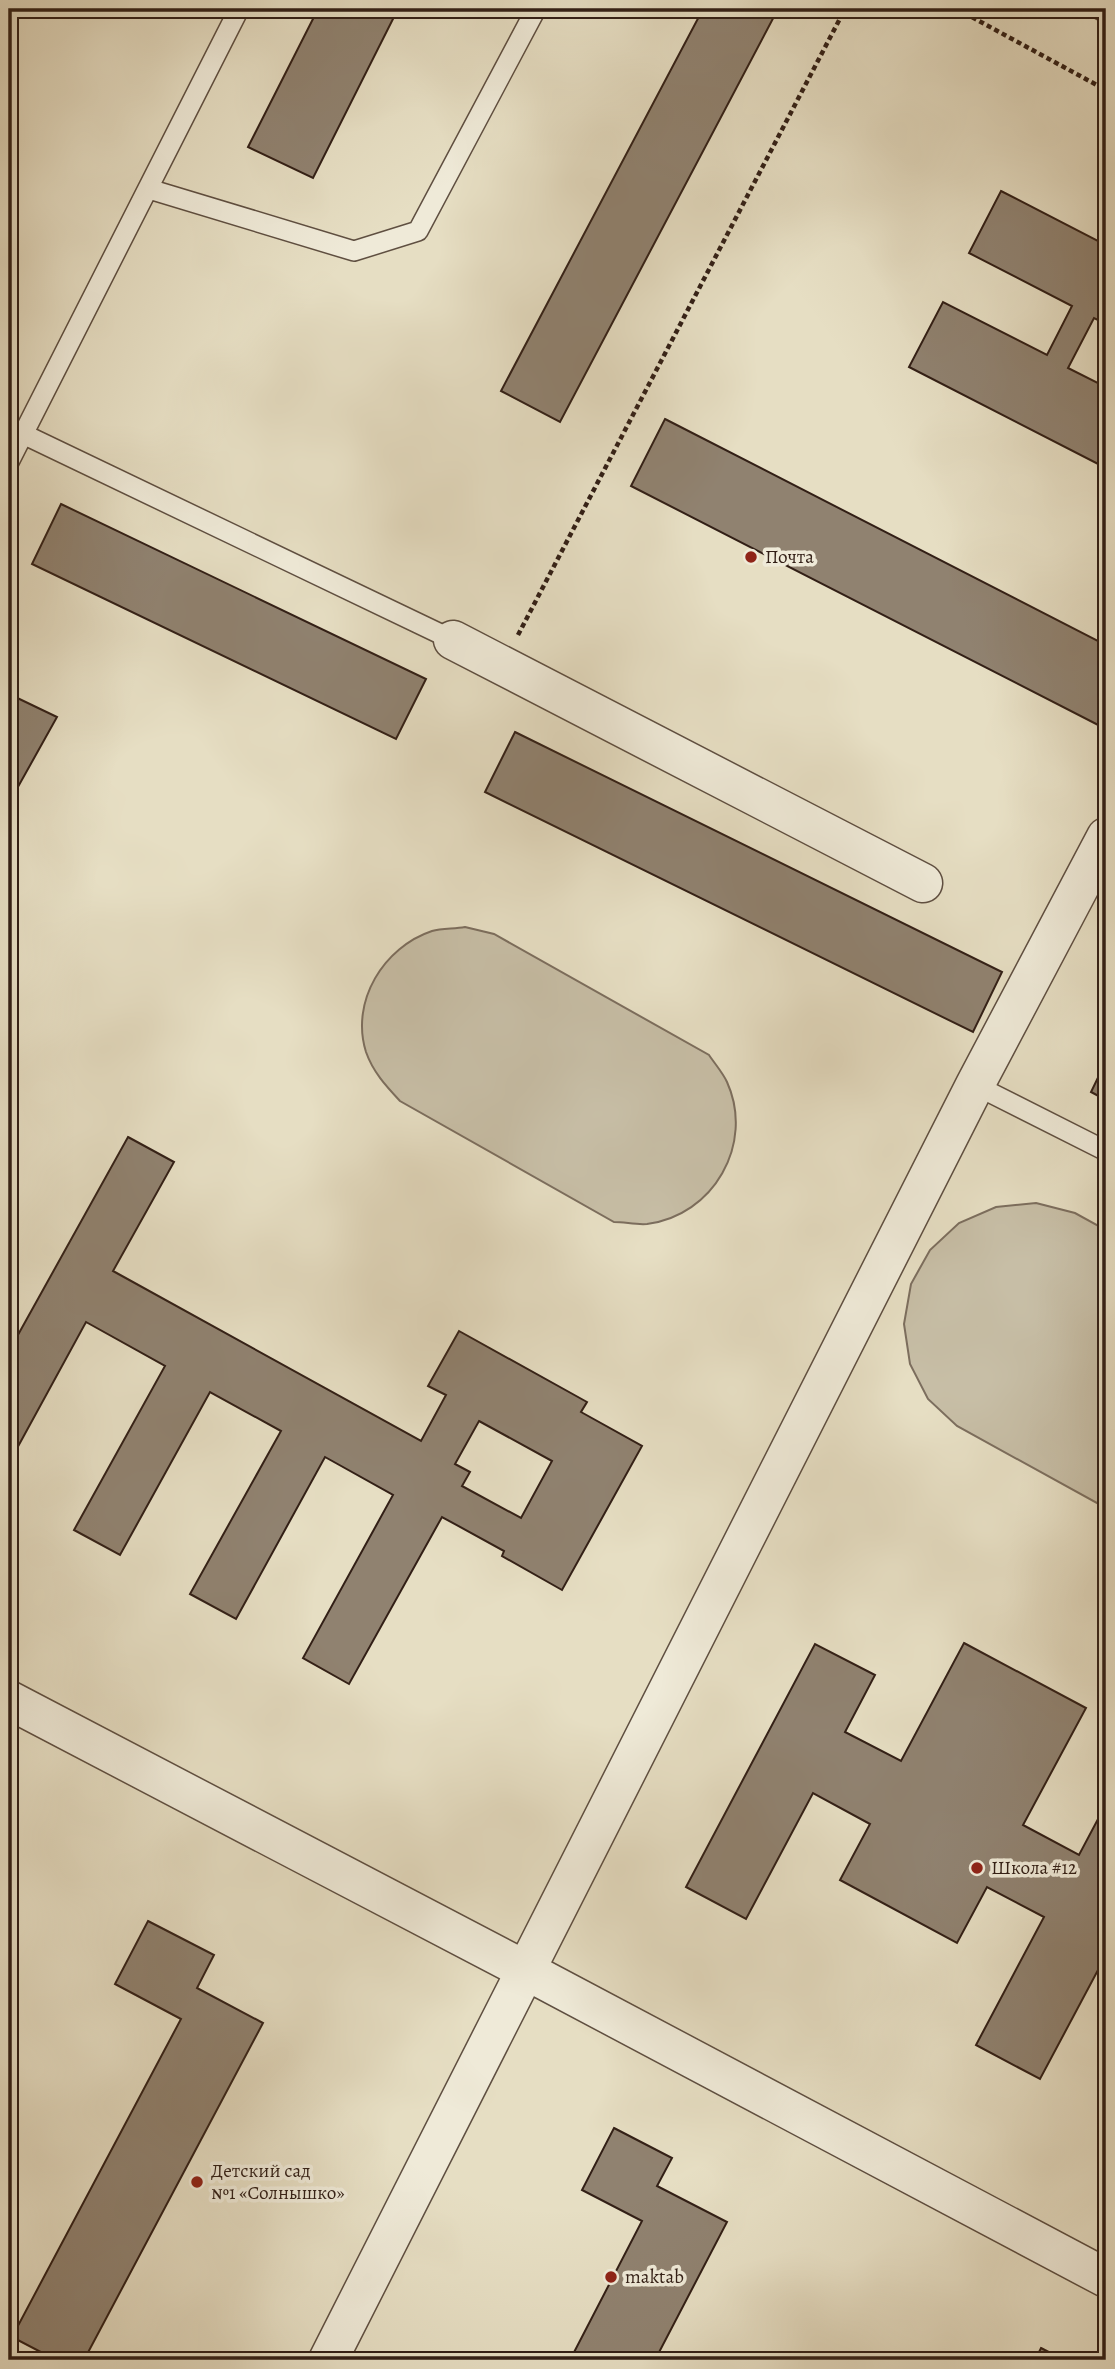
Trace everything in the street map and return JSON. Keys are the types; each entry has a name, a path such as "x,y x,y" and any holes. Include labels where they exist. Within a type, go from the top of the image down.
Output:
{"street":[{"path":"453,640 923,883"},
{"path":"328,2360 975,1086 1106,836"},
{"path":"9,1700 1106,2278"}],"lane":[{"path":"9,461 239,9"},
{"path":"149,189 354,251 418,231 536,9"},
{"path":"1099,9 1106,12"},
{"path":"23,434 453,640"},
{"path":"975,1086 1106,1151"}],"path":[{"path":"502,665 845,9"},
{"path":"957,9 1106,90"}],"shaded area":[{"path":"465,927 494,934 709,1055 727,1082 734,1106 736,1129 731,1152 722,1173 709,1192 691,1207 671,1218 647,1224 614,1222 400,1101 376,1072 366,1052 362,1033 367,996 375,978 399,949 432,931"},
{"path":"1036,1203 1075,1213 1106,1230 1106,1508 957,1426 928,1399 910,1364 904,1324 911,1284 930,1250 959,1223 996,1207"}],"building":[{"path":"318,9 398,9 313,178 248,147"},
{"path":"703,9 778,9 560,422 501,391"},
{"path":"1001,191 1106,245 1106,324 1094,318 1068,368 1106,387 1106,468 909,367 943,302 1047,355 1072,306 969,253"},
{"path":"665,419 1106,645 1106,729 631,486"},
{"path":"61,504 426,679 396,739 32,564"},
{"path":"9,694 57,717 9,803"},
{"path":"515,732 1002,972 973,1032 485,792"},
{"path":"1106,1061 1106,1100 1091,1092"},
{"path":"128,1137 174,1162 113,1271 421,1441 446,1395 428,1386 459,1331 587,1402 581,1412 642,1446 562,1590 502,1556 504,1551 442,1517 349,1684 303,1658 393,1495 325,1457 236,1619 190,1594 281,1431 210,1392 120,1555 74,1530 165,1366 86,1322 9,1463 9,1351","holes":["479,1421 552,1461 521,1518 462,1486 470,1472 455,1464"]},
{"name":"Школа #12","path":"964,1643 1086,1708 1023,1825 1079,1855 1106,1804 1106,1955 1040,2079 976,2045 1044,1917 987,1887 957,1943 840,1880 870,1824 813,1793 746,1919 686,1887 815,1644 875,1675 845,1732 901,1761"},
{"path":"148,1921 214,1955 197,1988 263,2023 84,2360 56,2360 12,2337 181,2019 115,1984"},
{"path":"614,2128 672,2158 657,2186 727,2222 655,2360 570,2360 642,2221 582,2190"},
{"path":"1041,2348 1064,2360 1035,2360"}],"place":[{"name":"Почта","path":"751,557"},
{"name":"Школа #12","path":"977,1868"},
{"name":"Детский сад №1 «Солнышко»","path":"197,2182"},
{"name":"maktab","path":"611,2277"}]}
